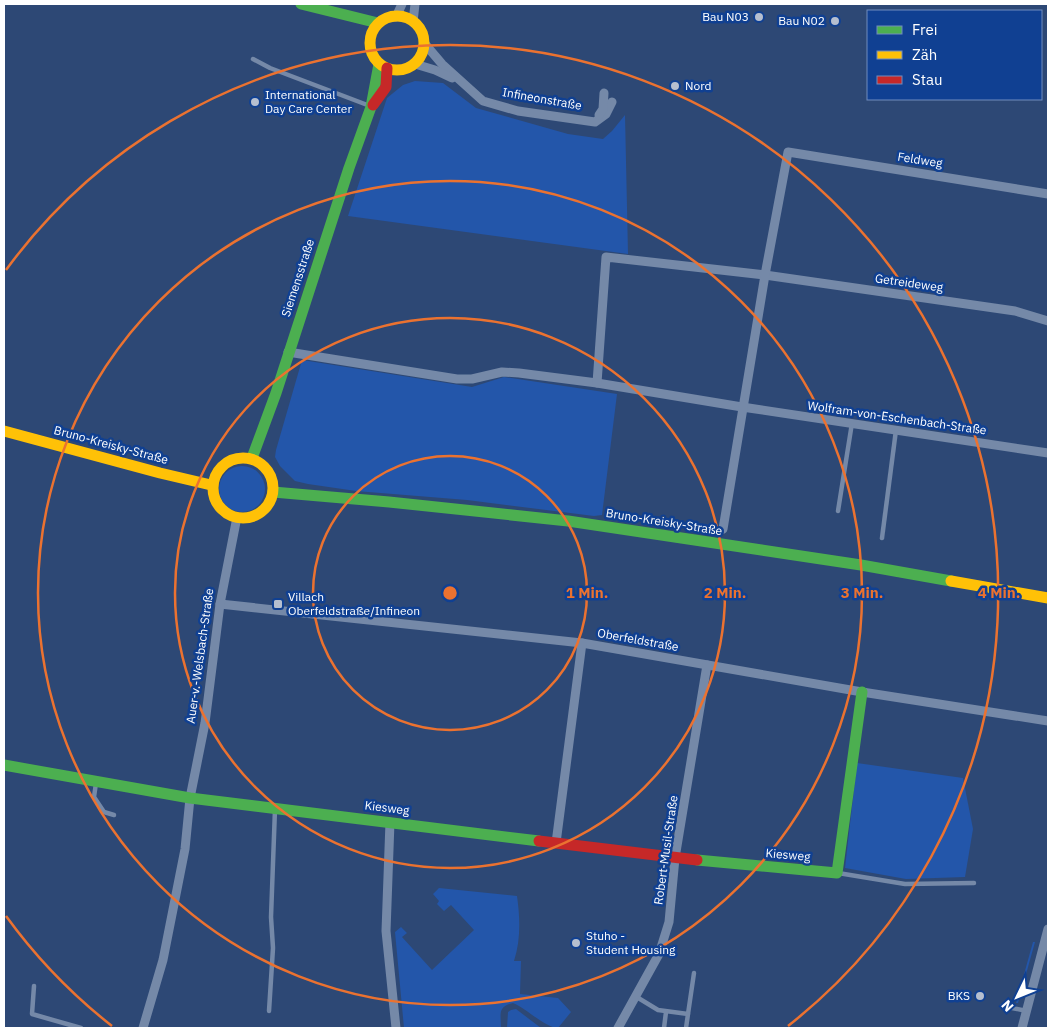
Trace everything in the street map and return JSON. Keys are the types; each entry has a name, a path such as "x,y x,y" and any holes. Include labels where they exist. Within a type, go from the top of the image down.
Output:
{"street":[{"path":"301,4 378,24"},
{"path":"396,17 402,4"},
{"path":"413,22 415,4"},
{"path":"341,15 371,33"},
{"path":"396,17 406,18 413,22 424,36 425,44 422,54 415,64 396,69 384,66 374,58 369,42 371,33 378,24 383,20 396,17"},
{"name":"Infineonstraße","path":"425,44 442,64 483,101 518,111 595,122 606,114 612,102"},
{"name":"Infineonstraße","path":"415,64 436,70 462,82"},
{"name":"Siemensstraße","path":"252,458 348,168 371,107 386,87 384,66"},
{"name":"Infineonstraße","path":"595,122 603,109 604,93"},
{"name":"Feldweg","path":"765,275 788,152 1048,194"},
{"name":"Getreideweg","path":"597,383 606,257 765,275 1015,311 1048,321"},
{"path":"723,529 765,275"},
{"name":"Wolfram-von-Eschenbach-Straße","path":"288,352 457,379 472,379 502,372 597,383 1048,453"},
{"name":"Bruno-Kreisky-Straße","path":"4,430 211,485"},
{"path":"238,457 252,458 266,467 271,475 274,492 271,501 266,508 247,518 229,515 221,508 212,493 211,485 219,468 228,461 238,457"},
{"name":"Bruno-Kreisky-Straße","path":"274,492 568,521 861,565 1048,598"},
{"name":"Auer-v.-Welsbach-Straße","path":"143,1028 163,960 185,849 190,798 205,723 220,604 237,517"},
{"name":"Oberfeldstraße","path":"220,604 582,643 862,692 1048,721"},
{"path":"556,843 582,643"},
{"name":"Robert-Musil-Straße","path":"618,1028 659,954 669,922 676,858 707,665"},
{"path":"837,873 862,692"},
{"path":"4,765 190,798"},
{"name":"Kiesweg","path":"190,798 676,858 837,873"},
{"path":"390,822 386,931 396,1028"},
{"path":"1022,1028 1048,929"}],"lane":[{"path":"253,59 270,68 371,107"},
{"path":"838,511 852,424"},
{"path":"882,538 896,430"},
{"path":"96,782 94,797 104,812 114,815"},
{"path":"269,1011 273,948 275,808"},
{"path":"837,873 905,884 974,883"},
{"path":"686,1028 694,973"},
{"path":"34,986 32,1014 81,1028"},
{"path":"635,996 645,1003 666,1012 688,1014"},
{"path":"1002,1006 1027,1011"},
{"path":"664,1028 666,1012"}],"shaded area":[{"path":"415,81 443,83 476,108 568,134 603,139 625,115 628,254 348,216 387,98 403,85"},
{"path":"302,360 472,387 504,377 617,394 602,515 594,516 467,500 356,491 295,481 280,466 275,457"},
{"path":"247,466 259,472 264,480 264,498 259,506 251,511 237,512 225,506 220,498 219,484 225,472 233,467"},
{"path":"857,763 963,778 973,829 965,877 906,879 845,868"},
{"path":"439,888 517,896 519,929 514,961 521,961 520,994 558,998 571,1012 558,1028 542,1022 513,1003 502,1009 501,1028 404,1028 395,932 401,927 407,933 402,937 432,970 474,930 451,905 444,911 437,904 439,901 433,894"},
{"path":"1033,942 1035,942 1018,1003 1016,1003"},
{"path":"516,1009 541,1028 507,1028 508,1012"}],"traffic: fast":[{"path":"301,4 378,23"},
{"path":"252,458 276,393 349,168 371,107 379,64"},
{"path":"273,492 568,521 861,565 951,581"},
{"path":"697,860 837,873 862,692"},
{"path":"4,765 190,798 539,841"}],"traffic: slow":[{"path":"397,16 407,18 416,24 422,33 424,43 422,53 416,62 407,68 397,70 387,68 378,62 372,53 370,43 372,33 378,24 387,18 397,16"},
{"path":"4,431 211,485"},
{"path":"237,458 249,458 260,463 268,471 273,482 273,488 271,500 260,513 249,518 237,518 226,513 218,505 213,494 213,482 218,471 226,463 237,458"},
{"path":"951,581 1048,598"}],"traffic: jam":[{"path":"373,105 386,87 387,68"},
{"path":"539,841 697,860"}],"place":[{"name":"Bau N03","path":"759,17"},
{"name":"Bau N02","path":"835,21"},
{"name":"Nord","path":"675,86"},
{"name":"International Day Care Center","path":"255,102"},
{"name":"Villach Oberfeldstraße/Infineon","path":"278,604"},
{"name":"Stuho - Student Housing","path":"576,943"},
{"name":"BKS","path":"980,996"}]}
